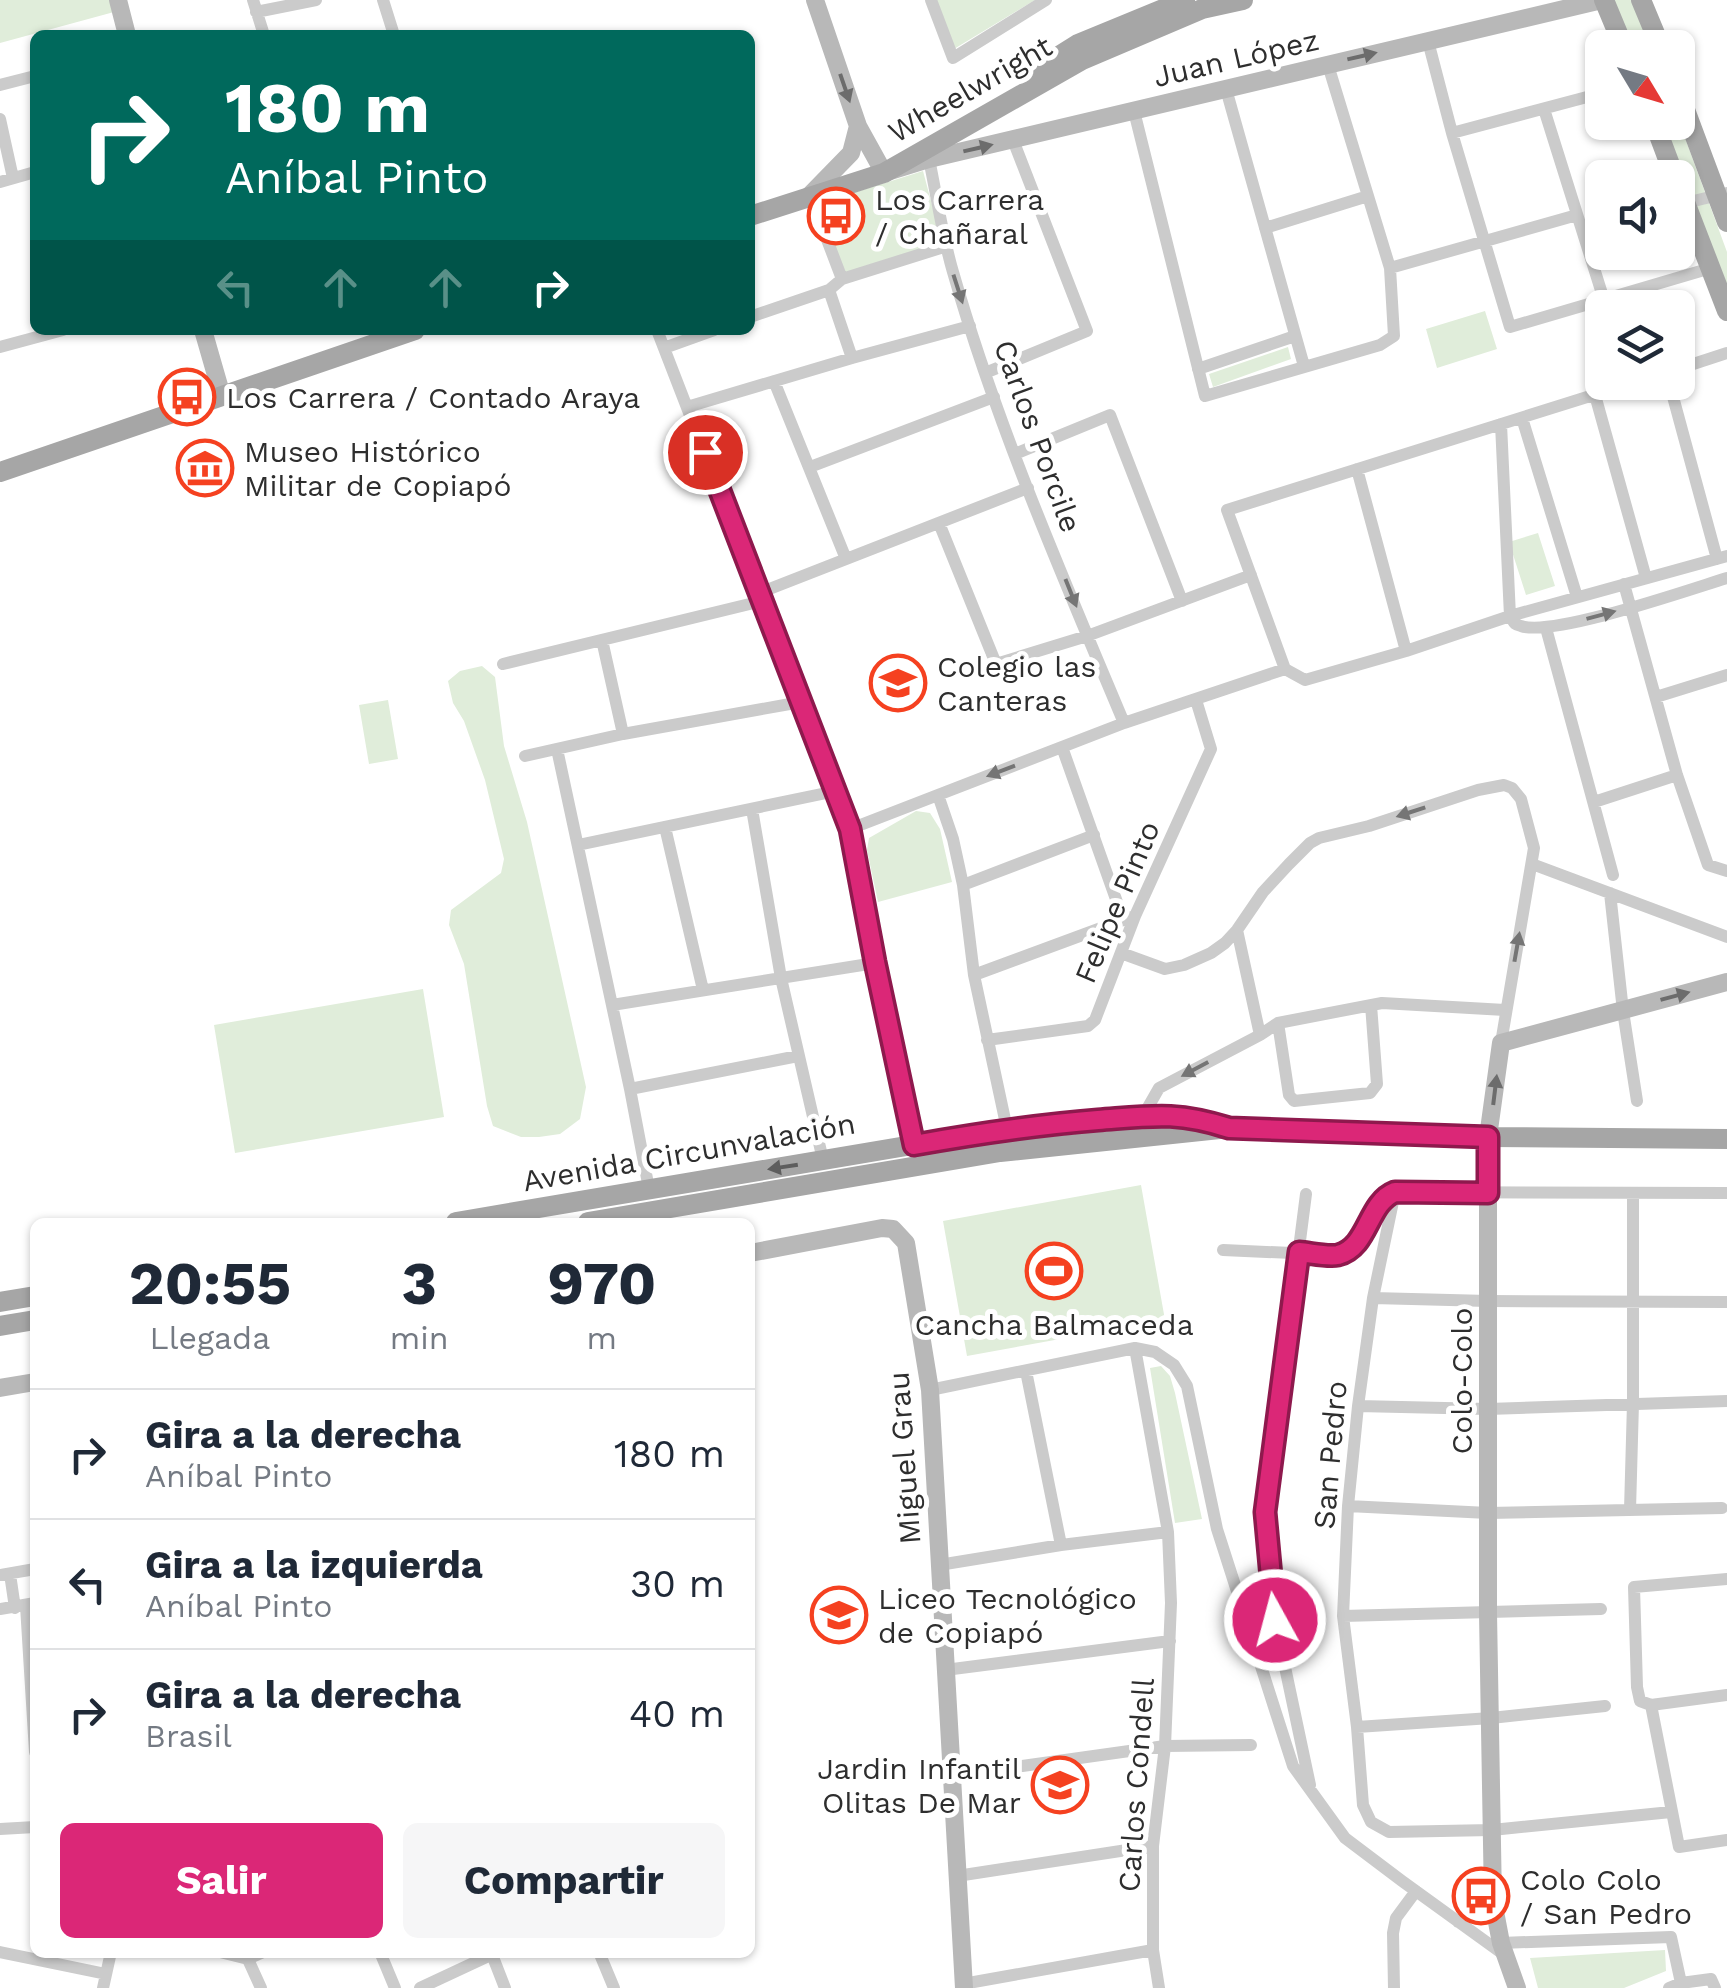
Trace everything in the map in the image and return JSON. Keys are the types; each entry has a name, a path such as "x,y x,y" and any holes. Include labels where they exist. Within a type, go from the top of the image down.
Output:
{"main road":[{"name":"Wheelwright","path":"884,173 982,104 1078,44 1184,0"},
{"name":"Wheelwright","path":"884,173 1082,60 1202,9 1243,0"},
{"path":"1603,0 1616,30"},
{"path":"1641,0 1654,30"},
{"path":"1695,131 1722,195 1727,222"},
{"path":"755,214 884,173"},
{"path":"1695,227 1727,312"},
{"path":"0,472 400,335"},
{"name":"Avenida Circunvalación","path":"479,1218 1007,1129 1143,1116 1187,1117 1229,1128"},
{"name":"Avenida Circunvalación","path":"612,1218 1016,1150 1229,1128 1488,1137 1727,1139"},
{"path":"0,1302 30,1297"},
{"path":"0,1326 30,1321"}],"street":[{"path":"118,0 126,30"},
{"path":"262,30 255,6 316,0"},
{"path":"383,0 392,30"},
{"path":"932,0 953,58 1046,0"},
{"name":"Juan López","path":"884,173 1603,0"},
{"path":"821,2 858,126 884,173"},
{"path":"1428,41 1510,328 1585,306"},
{"path":"1134,110 1205,396 1380,346 1394,336 1390,268 1328,64"},
{"path":"0,85 30,77"},
{"path":"1226,88 1304,366"},
{"path":"1452,133 1585,97"},
{"path":"1544,109 1601,290"},
{"path":"0,118 7,180"},
{"path":"842,279 810,195 851,152 858,126"},
{"path":"985,373 1087,331 1013,140"},
{"name":"Carlos Porcile","path":"929,160 947,246 985,373 1124,723"},
{"path":"1695,191 1722,195"},
{"path":"1265,228 1368,196"},
{"path":"1390,268 1577,214"},
{"path":"755,316 829,290 842,279 947,246"},
{"path":"1638,290 1712,268"},
{"path":"829,290 852,358"},
{"path":"687,407 970,326"},
{"path":"0,347 44,335"},
{"path":"204,335 222,396"},
{"path":"659,335 850,829 919,1166"},
{"path":"664,348 700,335"},
{"path":"1198,370 1296,336"},
{"path":"1695,364 1727,354"},
{"path":"774,380 846,560"},
{"path":"810,467 994,397"},
{"path":"1585,398 1227,510 1284,669 1305,680 1406,652 1510,616 1722,558 1674,400"},
{"path":"1596,400 1646,578"},
{"path":"1015,454 1110,416 1182,601"},
{"path":"1522,418 1577,597"},
{"path":"1501,424 1510,616 1516,624 1525,628 1565,625 1727,578"},
{"path":"1357,470 1406,652"},
{"path":"503,664 761,597 1028,488"},
{"path":"939,523 996,664 1088,636 1251,575"},
{"path":"1624,584 1678,776 1708,865 1727,871"},
{"path":"1546,628 1613,875"},
{"path":"602,640 623,734"},
{"path":"850,829 1124,723 1284,669"},
{"path":"1656,697 1727,676"},
{"name":"Felipe Pinto","path":"987,1040 1093,1024 1121,953 1129,917 1211,749 1196,700"},
{"path":"525,756 802,702"},
{"path":"974,975 1129,917 1062,747"},
{"path":"557,750 650,1188"},
{"path":"1594,802 1678,776"},
{"name":"Colo-Colo","path":"1238,930 1263,892 1319,838 1504,785 1522,799 1534,848 1505,1010 1488,1137 1488,1613 1493,1901 1503,1949 1517,1988"},
{"path":"578,845 836,791"},
{"path":"938,795 963,886 974,975 1007,1129"},
{"path":"752,809 782,978 823,1160"},
{"path":"665,827 703,990"},
{"path":"963,886 1094,834"},
{"path":"1532,864 1727,936"},
{"path":"1610,893 1637,1101"},
{"path":"1121,953 1165,969 1174,968 1211,953 1238,930 1260,1035"},
{"path":"612,1004 875,962"},
{"path":"1500,1043 1727,982"},
{"path":"1143,1116 1159,1088 1278,1023 1382,1003 1505,1010"},
{"path":"1278,1023 1289,1095 1294,1101 1370,1093 1377,1084 1371,1005"},
{"path":"630,1089 798,1056"},
{"path":"1223,1250 1337,1255 1350,1249 1376,1206 1395,1192 1727,1193"},
{"name":"San Pedro","path":"1395,1192 1373,1298 1348,1506 1343,1616 1358,1726 1363,1805 1371,1822 1389,1832 1492,1830"},
{"path":"1306,1194 1265,1512 1275,1620 1312,1792"},
{"path":"1630,1510 1633,1194"},
{"name":"Miguel Grau","path":"755,1252 882,1228 893,1229 906,1243 930,1390 963,1986"},
{"path":"1373,1298 1727,1302"},
{"path":"930,1390 1136,1348 1155,1352 1174,1365 1186,1386 1217,1528 1293,1766 1346,1838 1458,1922 1503,1949 1670,1937 1676,1986 1713,1983"},
{"name":"Carlos Condell","path":"1136,1348 1168,1532 1170,1640 1165,1746 1152,1846 1152,1950 1159,1988"},
{"path":"1026,1370 1061,1545"},
{"path":"0,1388 30,1383"},
{"path":"1358,1406 1488,1409 1727,1401"},
{"path":"1348,1506 1488,1513 1722,1508"},
{"path":"940,1565 1168,1532"},
{"path":"30,1570 5,1574 26,1606 30,1667"},
{"path":"1727,1579 1634,1587 1637,1687 1646,1704 1679,1847 1727,1840"},
{"path":"0,1609 26,1606"},
{"path":"1343,1616 1601,1609"},
{"path":"946,1670 1170,1640"},
{"path":"1646,1704 1727,1696"},
{"path":"1358,1726 1605,1706"},
{"path":"951,1776 1165,1746 1251,1744"},
{"path":"1492,1830 1671,1812"},
{"path":"0,1829 30,1826"},
{"path":"957,1876 1152,1846"},
{"path":"1394,1988 1396,1918 1416,1891"},
{"path":"1458,1922 1493,1901"},
{"path":"963,1986 1152,1950"},
{"path":"0,1952 105,1981"},
{"path":"247,1958 260,1988"},
{"path":"383,1958 396,1988"},
{"path":"420,1988 483,1958"},
{"path":"495,1958 505,1988"},
{"path":"602,1958 614,1988"}],"green space":[{"path":"0,0 110,0 114,12 48,30 30,30 30,35 0,43"},
{"path":"936,0 1035,0 954,49"},
{"path":"1614,0 1633,0 1644,30 1625,30"},
{"path":"1665,140 1686,140 1693,160 1672,160"},
{"path":"1695,165 1727,252 1727,303 1695,220"},
{"path":"923,171 943,246 846,274 818,204"},
{"path":"1485,311 1497,349 1437,368 1426,329"},
{"path":"1288,347 1291,359 1213,387 1209,374"},
{"path":"1538,533 1555,586 1526,595 1509,542"},
{"path":"482,666 495,677 504,746 527,822 586,1087 580,1119 560,1134 521,1137 493,1126 464,964 449,925 451,910 501,873 504,859 485,780 464,721 453,703 448,681 460,671"},
{"path":"388,700 398,759 369,764 359,705"},
{"path":"916,811 930,813 940,829 952,882 878,902 867,850 869,838"},
{"path":"423,989 444,1117 235,1153 214,1025"},
{"name":"Cancha Balmaceda","path":"1141,1185 1165,1320 967,1356 943,1221"},
{"path":"1161,1366 1170,1376 1175,1393 1202,1519 1175,1523 1150,1368"},
{"path":"1665,1950 1666,1971 1624,1988 1538,1988 1530,1958"}],"place":[{"name":"Los Carrera / Chañaral","path":"836,216"},
{"name":"Los Carrera / Contado Araya","path":"187,397"},
{"name":"Museo Histórico Militar de Copiapó","path":"205,468"},
{"name":"Colegio las Canteras","path":"898,683"},
{"name":"Cancha Balmaceda","path":"1054,1271"},
{"name":"Liceo Tecnológico de Copiapó","path":"839,1615"},
{"name":"Jardin Infantil Olitas De Mar","path":"1060,1785"},
{"name":"Colo Colo / San Pedro","path":"1481,1896"}],"route":[{"path":"705,452 850,829 914,1145 1065,1122 1172,1115 1229,1128 1488,1137 1488,1193 1395,1192 1376,1206 1350,1249 1337,1255 1299,1252 1265,1512 1275,1620"}]}
